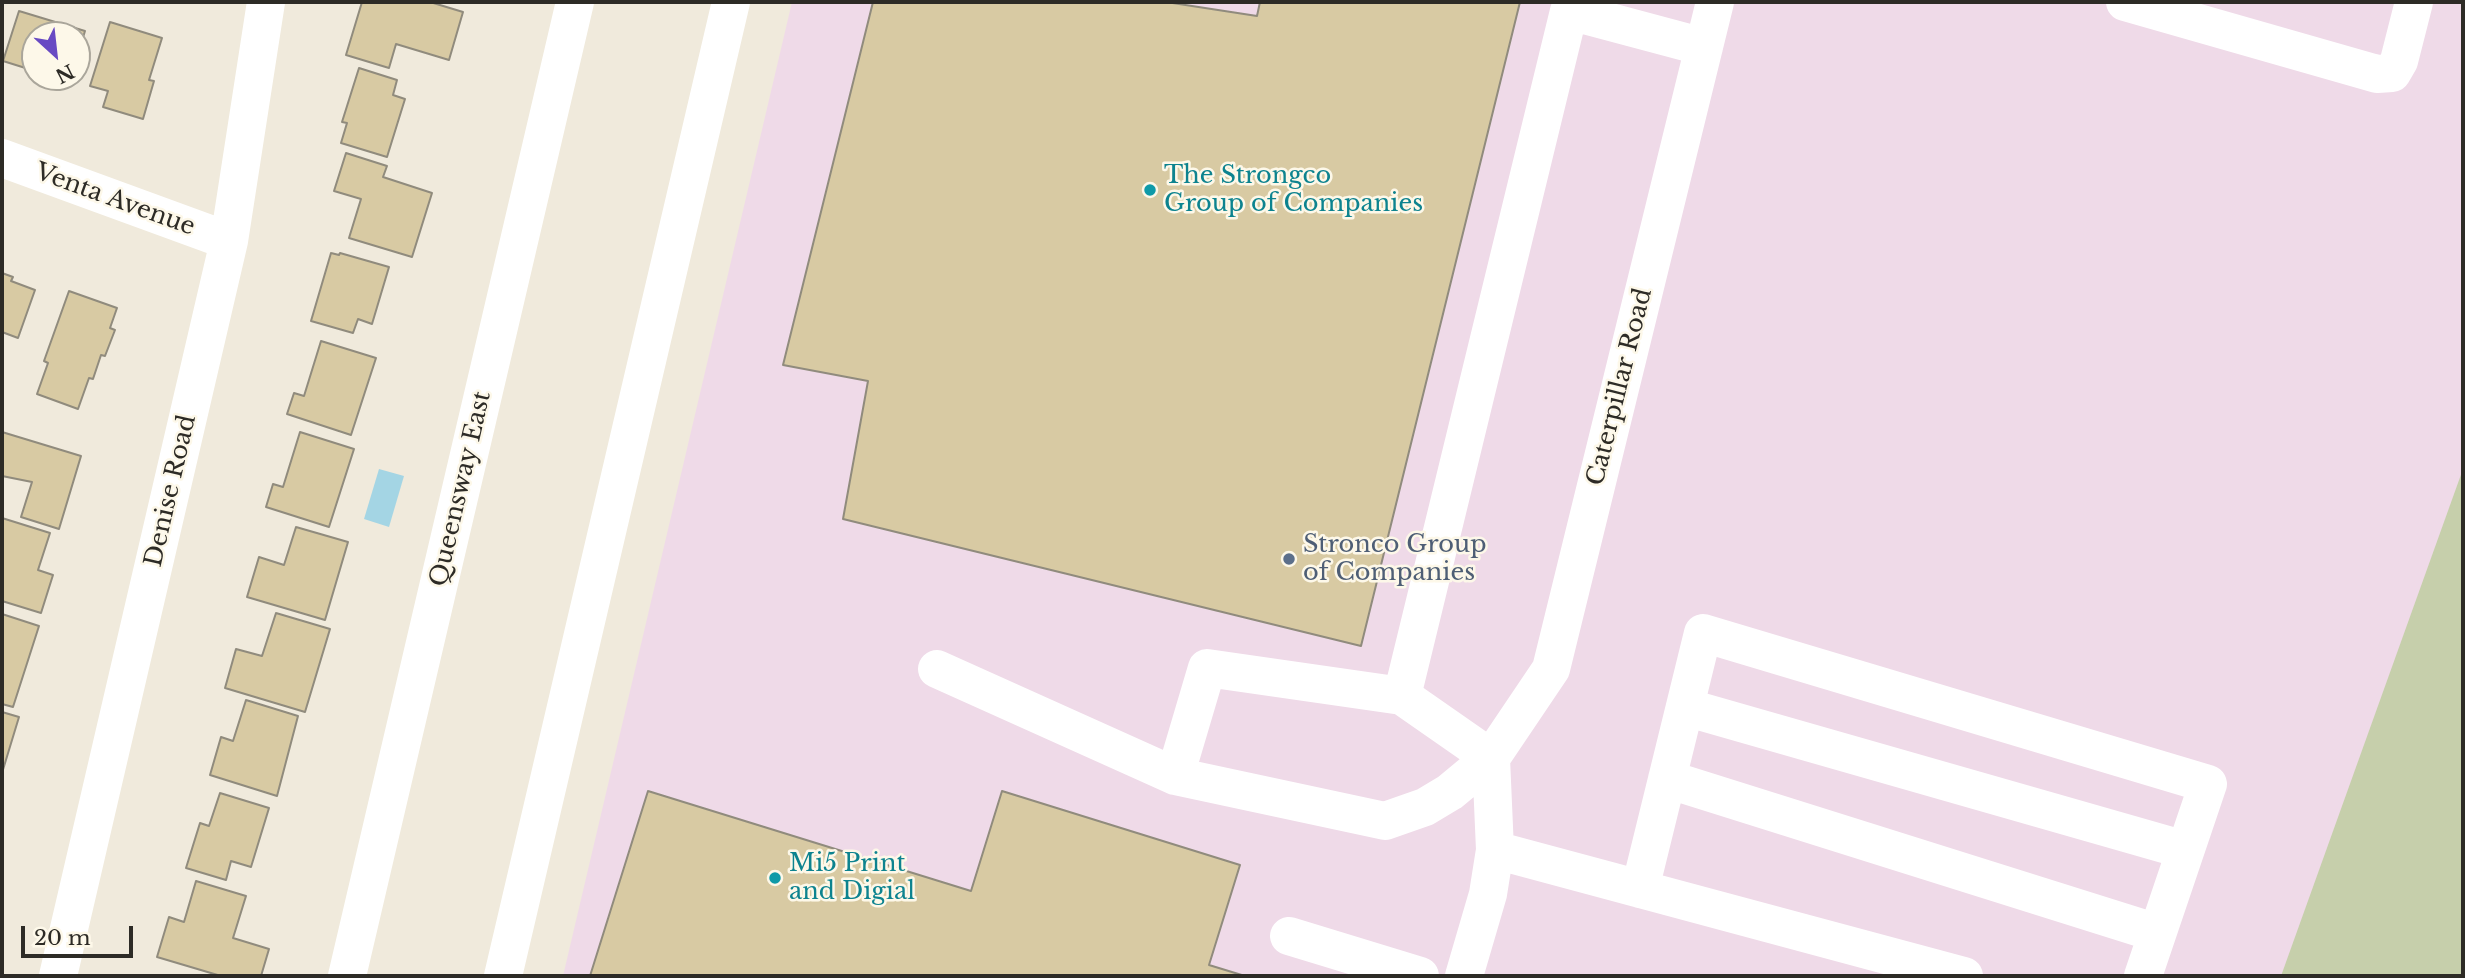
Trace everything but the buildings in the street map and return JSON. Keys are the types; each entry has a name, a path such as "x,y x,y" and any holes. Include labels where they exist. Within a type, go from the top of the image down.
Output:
{"street":[{"name":"Denise Road","path":"58,976 229,241 266,2"},
{"name":"Queensway East","path":"347,976 575,2"},
{"path":"503,976 731,2"},
{"name":"Caterpillar Road","path":"937,669 1175,776 1385,821 1425,807 1450,792 1491,758 1551,669 1715,2"},
{"path":"2124,2 2377,74 2392,73 2399,61 2414,2"},
{"path":"1402,696 1567,6 1704,47"},
{"name":"Venta Avenue","path":"2,158 229,241"},
{"path":"1640,889 1703,633 2208,784 2143,976"},
{"path":"1175,776 1207,668 1402,696 1491,758 1495,850 1488,894 1464,976"},
{"path":"1685,707 2185,850"},
{"path":"1667,779 2157,933"},
{"path":"1495,850 1964,976"},
{"path":"1290,936 1420,976"}],"shaded area":[{"path":"792,2 2463,2 2463,976 563,976"}],"green space":[{"path":"2463,469 2463,976 2281,976"}],"water":[{"path":"379,469 404,476 389,527 364,519"}],"place":[{"name":"The Strongco Group of Companies","path":"1150,190"},
{"name":"Stronco Group of Companies","path":"1289,559"},
{"name":"Mi5 Print and Digial","path":"775,878"}]}
